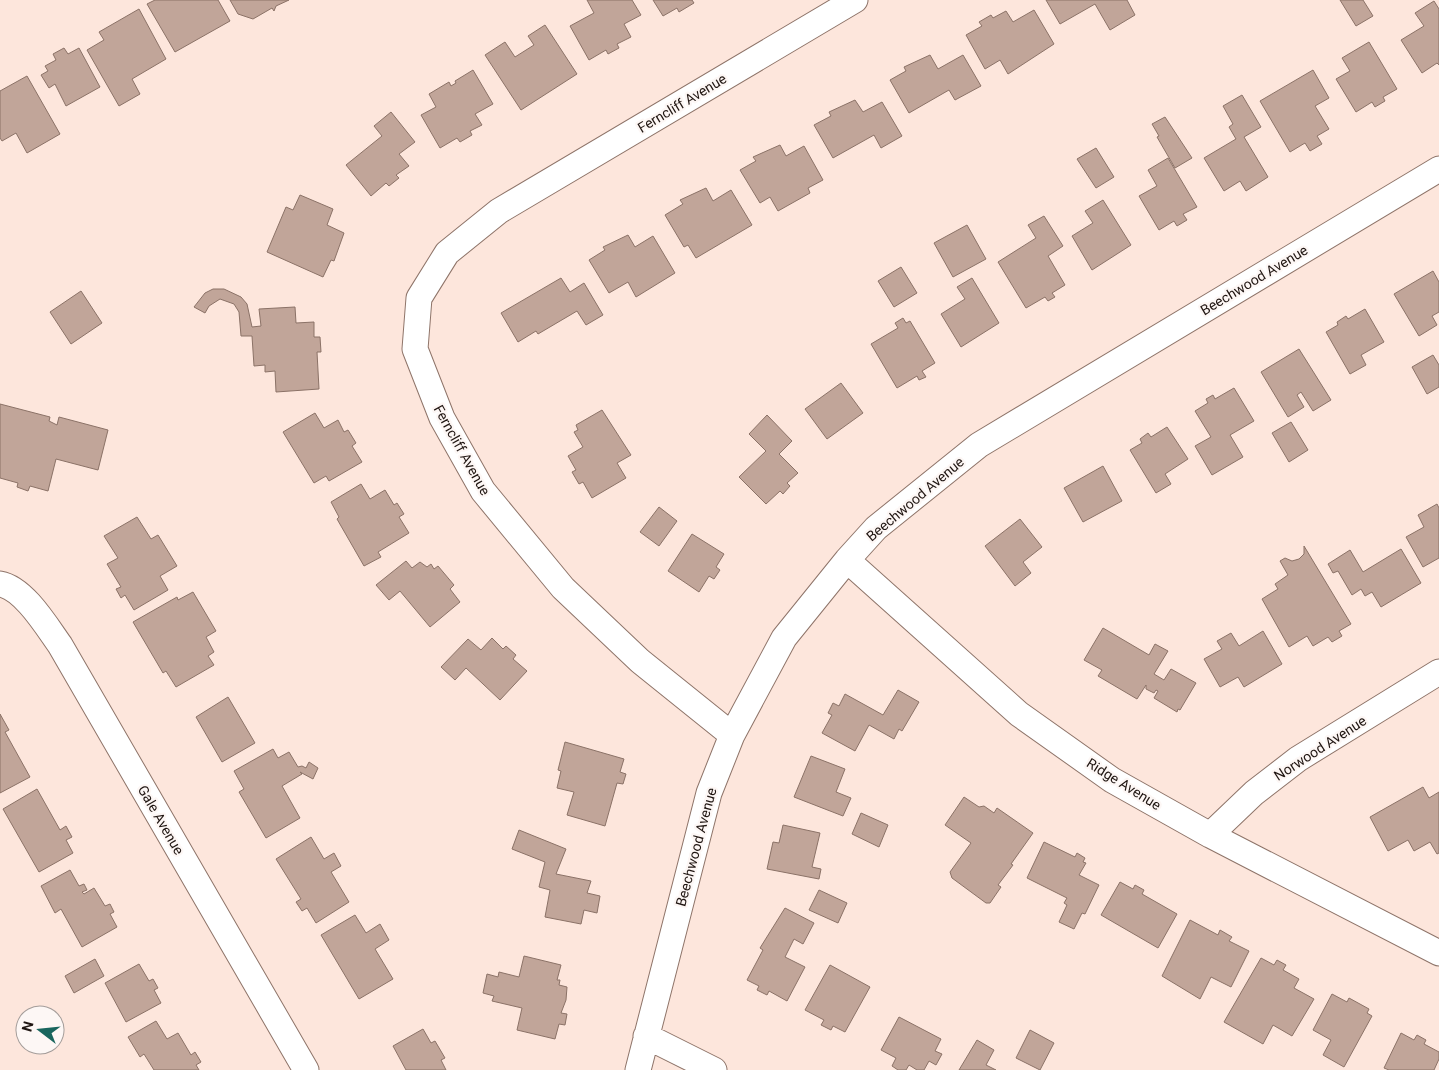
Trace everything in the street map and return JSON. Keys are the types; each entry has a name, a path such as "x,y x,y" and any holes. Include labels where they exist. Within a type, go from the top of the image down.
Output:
{"street":[{"name":"Ferncliff Avenue","path":"732,735 640,661 563,588 482,491 442,418 415,349 419,298 447,253 499,211 855,0"},
{"name":"Beechwood Avenue","path":"638,1070 710,793 732,735 784,638 847,560 876,528 979,445 1439,169"},
{"name":"Ridge Avenue","path":"847,560 1019,714 1112,780 1210,835 1439,953"},
{"name":"Gale Avenue","path":"0,584 6,586 34,608 60,645 306,1070"},
{"name":"Norwood Avenue","path":"1210,835 1254,793 1298,759 1439,672"},
{"path":"646,1036 714,1070"}],"building":[{"path":"155,0 218,0 230,21 175,52 147,4"},
{"path":"230,0 289,0 276,6 274,11 272,8 253,19 238,14"},
{"path":"587,0 632,0 641,15 624,24 631,37 617,44 619,48 608,54 606,50 589,60 570,26 594,13"},
{"path":"653,0 692,0 694,3 679,12 677,8 663,16"},
{"path":"1046,0 1127,0 1135,15 1110,30 1095,4 1060,24"},
{"path":"1340,0 1363,0 1373,16 1356,26"},
{"path":"1434,1 1439,9 1439,65 1437,63 1422,73 1401,40 1424,26 1415,13"},
{"path":"139,9 166,59 132,79 140,94 119,106 87,50 104,40 99,32"},
{"path":"1034,10 1054,44 1008,74 1000,60 985,69 966,35 982,26 979,22 991,15 993,18 1006,11 1013,22"},
{"path":"545,25 577,74 521,110 485,55 505,42 515,57 534,45 528,36"},
{"path":"1369,42 1397,89 1383,97 1385,101 1375,107 1372,102 1356,112 1336,79 1350,71 1342,58"},
{"path":"64,48 68,54 79,48 100,87 66,106 55,84 49,88 41,75 48,71 45,66 56,60 53,54"},
{"path":"930,55 938,69 963,55 981,86 955,100 949,90 909,113 890,80 906,71 904,67"},
{"path":"473,70 493,104 475,114 482,125 470,131 472,135 460,142 457,138 440,148 421,115 436,107 429,94 449,82 451,86 456,83 455,81"},
{"path":"1313,70 1329,98 1315,106 1329,129 1317,136 1322,144 1310,151 1305,143 1290,152 1260,101"},
{"path":"27,76 60,134 27,153 16,133 2,141 0,138 0,91"},
{"path":"1242,95 1261,127 1244,137 1268,177 1246,191 1240,181 1224,191 1204,158 1236,139 1229,127 1233,124 1223,106"},
{"path":"855,100 863,112 882,102 902,136 881,148 874,135 833,158 814,125 831,116 829,112"},
{"path":"391,112 415,142 399,154 409,166 396,175 399,178 389,186 386,183 371,196 346,165 382,136 374,126"},
{"path":"1165,117 1192,158 1175,168 1157,137 1159,136 1152,124"},
{"path":"780,145 786,156 804,146 823,180 808,188 810,193 778,211 770,197 760,203 740,170 756,161 753,157"},
{"path":"1096,148 1114,177 1096,188 1077,159"},
{"path":"1168,158 1197,207 1183,214 1187,220 1177,226 1174,221 1159,230 1139,196 1157,186 1148,170"},
{"path":"706,188 713,201 731,190 752,225 696,258 688,245 684,247 665,215 683,204 680,200"},
{"path":"300,195 333,209 327,225 344,233 334,261 331,260 323,277 267,252 286,207 293,210"},
{"path":"1103,200 1131,245 1092,270 1072,236 1093,223 1085,211"},
{"path":"1044,216 1063,246 1048,256 1065,285 1052,293 1055,297 1048,301 1045,297 1026,308 998,262 1036,238 1028,225"},
{"path":"967,225 986,259 953,277 934,243"},
{"path":"628,235 635,247 653,236 675,273 636,297 628,282 609,293 589,260 605,250 603,247"},
{"path":"901,267 917,293 894,307 878,281"},
{"path":"1433,271 1439,282 1439,312 1432,316 1437,325 1419,336 1394,294"},
{"path":"561,278 570,292 584,283 603,315 586,325 577,311 538,334 536,331 518,342 501,313"},
{"path":"972,278 999,323 961,347 941,314 965,299 957,287"},
{"path":"213,289 224,289 241,297 247,304 252,327 261,326 259,309 295,307 296,323 314,322 314,337 320,337 321,352 317,352 319,389 276,392 275,371 265,372 265,365 254,366 252,336 241,336 239,312 234,304 220,299 209,306 205,313 194,307 205,293"},
{"path":"81,291 102,323 71,344 50,312"},
{"path":"1365,309 1384,342 1361,355 1366,365 1350,374 1326,332 1338,325 1337,322 1346,316 1348,319"},
{"path":"903,318 906,323 910,321 935,363 922,371 926,377 919,380 917,376 897,388 871,344 898,328 895,323"},
{"path":"1299,349 1331,400 1313,411 1301,392 1297,395 1304,407 1288,417 1261,372"},
{"path":"1433,355 1439,365 1439,387 1427,394 1412,367"},
{"path":"841,383 863,413 827,439 805,409"},
{"path":"1234,388 1254,421 1230,435 1243,457 1212,475 1195,446 1211,437 1195,411 1208,403 1206,399 1213,395 1215,399"},
{"path":"0,404 50,417 49,421 57,425 59,417 108,430 98,470 56,459 48,491 30,486 28,491 17,487 18,483 0,478"},
{"path":"602,410 631,455 617,463 626,478 592,498 583,482 579,484 572,472 576,470 568,456 583,447 574,432 578,430 576,425"},
{"path":"315,413 324,428 338,420 344,432 348,430 356,443 352,446 362,462 329,481 326,476 314,483 283,432"},
{"path":"767,415 792,441 779,454 798,473 787,483 790,486 783,494 780,491 766,504 739,477 766,451 749,434"},
{"path":"1291,422 1308,450 1289,462 1272,433"},
{"path":"1167,427 1188,459 1165,474 1171,484 1156,493 1130,450 1142,443 1140,439 1148,433 1151,437"},
{"path":"1103,466 1122,501 1083,522 1064,488"},
{"path":"361,484 370,499 385,490 394,505 397,503 404,514 399,517 409,533 378,552 381,557 364,566 337,519 339,517 331,502"},
{"path":"1437,504 1439,508 1439,558 1423,567 1406,537 1424,527 1418,515"},
{"path":"659,507 677,521 659,546 640,532"},
{"path":"137,517 151,539 158,535 177,566 160,576 168,590 134,610 125,595 121,598 116,589 121,587 107,564 118,558 104,536"},
{"path":"1020,519 1042,547 1023,562 1031,573 1015,586 985,546"},
{"path":"692,534 724,554 716,567 720,570 714,579 709,576 699,592 668,571"},
{"path":"1304,546 1351,624 1339,631 1342,636 1332,642 1328,637 1313,646 1307,636 1289,647 1262,599 1278,589 1275,584 1288,575 1280,561 1285,558 1292,561 1299,559 1304,554"},
{"path":"1401,549 1421,583 1381,607 1372,592 1365,596 1361,589 1352,595 1338,571 1333,573 1328,564 1350,550 1363,572"},
{"path":"406,561 412,568 420,562 427,567 431,564 434,569 438,566 454,585 450,589 460,602 430,627 400,591 389,600 376,585"},
{"path":"193,592 216,631 206,637 214,652 208,656 214,665 176,687 166,671 163,673 133,622 177,597 178,600"},
{"path":"1103,628 1149,655 1155,644 1168,651 1154,674 1164,680 1171,669 1196,683 1180,710 1178,709 1177,712 1154,698 1158,691 1156,690 1154,693 1146,689 1146,685 1137,699 1098,676 1102,670 1084,660"},
{"path":"1263,631 1282,664 1244,687 1238,677 1220,687 1204,659 1222,649 1217,641 1231,633 1239,646"},
{"path":"492,638 503,649 506,646 516,655 513,659 527,671 500,700 466,668 455,680 441,667 468,639 481,650"},
{"path":"898,690 919,702 902,731 899,729 894,739 869,725 855,751 822,733 832,715 828,713 833,703 839,706 845,694 883,715"},
{"path":"228,697 255,743 222,762 196,717"},
{"path":"0,714 9,730 5,732 30,777 0,793"},
{"path":"565,742 624,759 620,772 626,774 623,784 617,783 605,826 567,815 574,792 557,788 561,771 558,770"},
{"path":"273,749 278,758 289,752 298,767 306,768 309,762 318,768 313,779 300,772 302,774 282,786 300,818 266,838 239,792 244,789 234,771"},
{"path":"811,756 845,769 836,792 851,798 843,816 794,797"},
{"path":"1423,787 1429,798 1439,792 1439,853 1437,854 1430,842 1414,851 1408,840 1388,851 1370,817"},
{"path":"37,789 60,830 66,826 72,837 66,840 73,853 39,872 3,809"},
{"path":"964,797 979,807 984,806 994,813 997,808 1033,833 998,885 1001,887 990,903 986,903 952,878 950,872 971,843 945,825"},
{"path":"861,813 888,825 879,847 852,834"},
{"path":"783,825 820,833 812,867 821,869 819,879 767,869 773,842 779,843"},
{"path":"519,830 566,849 556,874 591,881 587,893 600,896 597,913 584,910 581,924 545,917 550,890 539,887 545,862 512,849"},
{"path":"311,837 324,859 334,853 341,866 331,872 349,902 316,923 307,908 302,911 296,902 301,899 276,859"},
{"path":"1044,842 1075,857 1077,853 1085,858 1083,862 1086,863 1079,875 1099,885 1085,914 1082,913 1074,929 1059,922 1067,905 1064,903 1067,898 1027,878"},
{"path":"70,870 79,886 84,884 87,890 82,892 84,894 94,888 105,906 110,904 114,912 110,914 117,927 82,947 61,909 55,913 41,886"},
{"path":"1120,882 1133,889 1135,885 1144,890 1142,894 1177,914 1158,948 1101,915"},
{"path":"819,890 847,903 838,923 809,910"},
{"path":"785,908 814,923 803,944 794,939 785,957 805,967 787,1001 769,991 767,995 757,990 759,986 747,980 763,950 760,948"},
{"path":"355,915 366,933 380,924 389,940 375,949 393,979 359,999 321,935"},
{"path":"1190,920 1218,935 1220,930 1232,937 1229,941 1249,951 1231,987 1211,977 1200,999 1162,976"},
{"path":"524,956 561,965 557,980 560,980 559,985 567,987 566,1000 561,1013 567,1014 565,1025 559,1024 555,1039 517,1030 522,1008 492,1001 494,996 483,993 487,974 498,977 499,972 519,977"},
{"path":"1261,958 1274,965 1277,960 1286,965 1283,970 1299,979 1294,988 1314,999 1292,1036 1273,1025 1263,1044 1224,1022"},
{"path":"95,959 104,976 74,993 65,976"},
{"path":"139,964 149,981 153,979 158,988 154,990 161,1003 126,1022 105,983"},
{"path":"830,965 870,987 845,1032 833,1026 831,1030 821,1025 824,1020 805,1010"},
{"path":"1332,994 1347,1002 1349,998 1369,1009 1367,1013 1372,1016 1344,1067 1323,1055 1331,1040 1313,1030"},
{"path":"899,1017 941,1039 935,1051 942,1054 936,1065 929,1061 924,1070 917,1070 909,1065 906,1070 898,1070 892,1066 896,1058 881,1050"},
{"path":"156,1021 167,1039 178,1033 191,1055 195,1052 201,1062 196,1065 199,1070 154,1070 144,1054 140,1057 128,1037"},
{"path":"423,1029 431,1043 435,1041 445,1058 441,1060 446,1070 406,1070 393,1046"},
{"path":"1030,1030 1054,1043 1040,1070 1016,1058"},
{"path":"1401,1033 1414,1040 1417,1035 1426,1040 1424,1044 1439,1052 1439,1059 1434,1070 1389,1070 1384,1068"},
{"path":"977,1040 994,1050 986,1065 996,1070 959,1070"}]}
